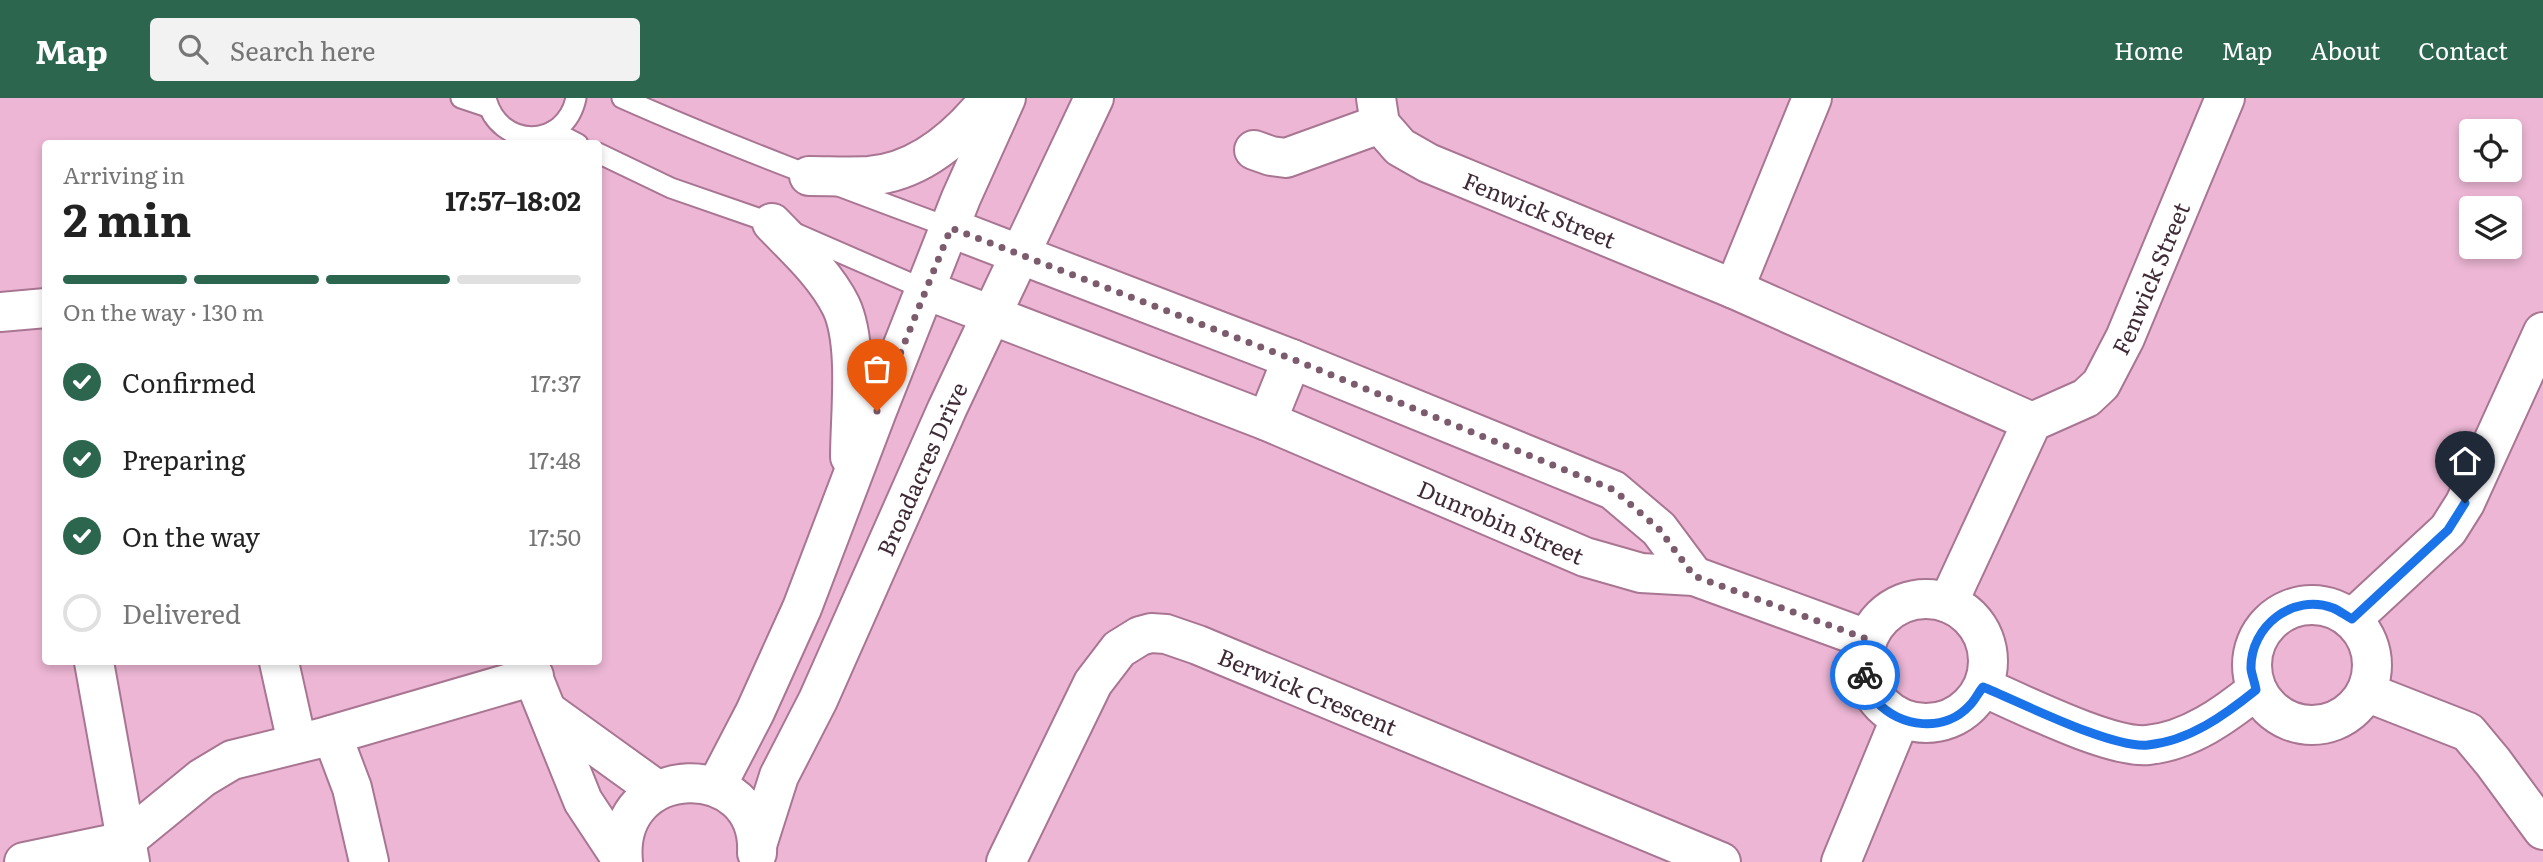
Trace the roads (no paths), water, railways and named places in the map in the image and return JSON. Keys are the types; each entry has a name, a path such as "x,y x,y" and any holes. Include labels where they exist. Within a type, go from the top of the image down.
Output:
{"street":[{"path":"809,176 872,176 908,167 933,154 968,126 990,98"},
{"path":"622,861 622,839 629,819 641,802 657,790 677,783 696,782 716,787 755,712 802,608 961,198 1006,98"},
{"name":"Broadacres Drive","path":"757,852 779,776 818,700 947,409 1094,98"},
{"path":"1734,289 1812,98"},
{"name":"Fenwick Street","path":"1378,111 1400,147 1428,163 1734,289 2032,422 2064,409 2101,384 2125,338 2225,98"},
{"path":"1254,150 1286,158 1378,111"},
{"path":"772,223 825,280 842,309 851,347 849,483"},
{"path":"951,228 1020,252 1343,379 1614,490 1659,529 1694,576"},
{"name":"Dunrobin Street","path":"926,290 1267,421 1585,556 1641,573 1694,576 1867,639"},
{"path":"0,312 42,308"},
{"path":"2352,619 2448,530 2465,503 2538,352"},
{"path":"1267,421 1292,359"},
{"path":"1948,603 2032,422"},
{"path":"1923,598 1948,603 1966,613 1979,628 1986,647 1987,667 1983,687 1968,707 1948,720 1924,724 1900,719 1875,700 1863,671 1867,639 1880,618 1899,604 1923,598"},
{"path":"2315,604 2334,608 2352,619 2364,635 2372,653 2372,673 2366,692 2355,708 2339,720 2321,726 2301,726 2283,719 2267,707 2256,690 2251,670 2253,650 2261,631 2276,617 2294,607 2315,604"},
{"name":"Berwick Crescent","path":"1006,862 1093,683 1119,649 1140,636 1151,633 1166,634 1198,645 1721,862"},
{"path":"95,665 127,852"},
{"path":"280,665 315,739 352,788 369,862"},
{"path":"24,862 127,852 202,778 232,760 315,739 531,669 583,801 622,861"},
{"path":"1983,687 2108,739 2147,745 2196,732 2256,690"},
{"path":"2366,692 2468,732 2543,830"},
{"path":"550,713 657,790"},
{"path":"1841,862 1900,719"},
{"name":"Broadacres Drive","path":"716,787 732,796 744,809 754,825 757,852"}],"lane":[{"path":"461,98 487,102 496,121 508,131 539,137 553,131 565,121 576,98"},
{"path":"622,98 809,176 951,228"},
{"path":"553,131 570,140"},
{"path":"602,155 671,188 772,223 926,290"}]}
